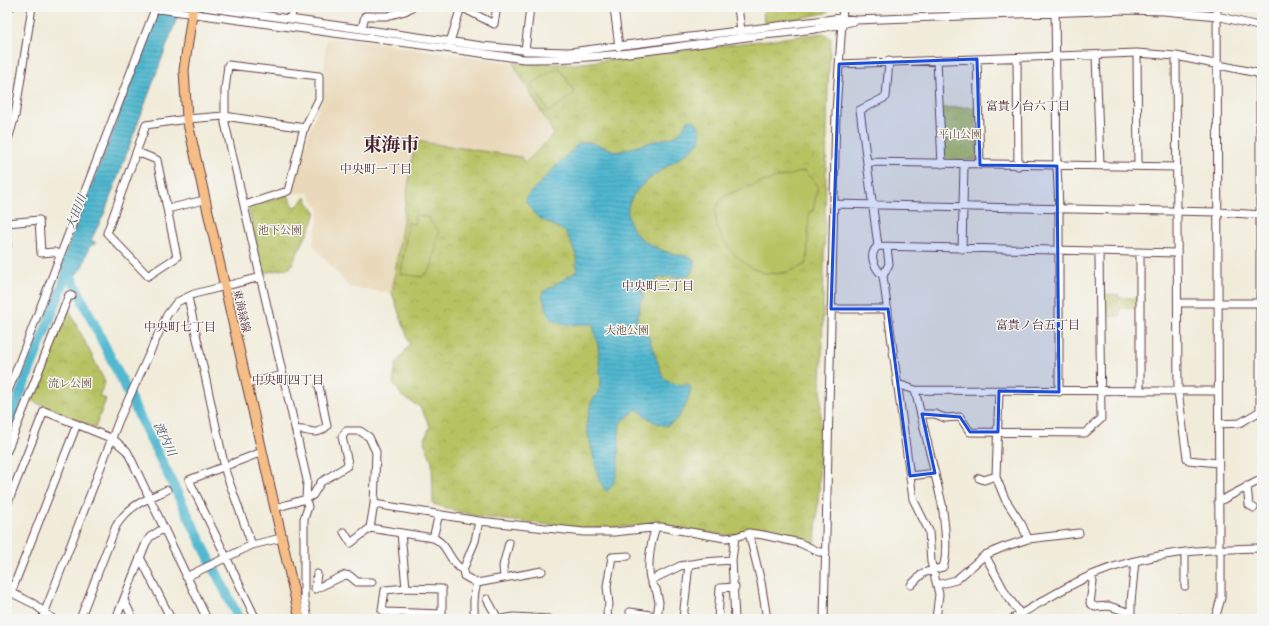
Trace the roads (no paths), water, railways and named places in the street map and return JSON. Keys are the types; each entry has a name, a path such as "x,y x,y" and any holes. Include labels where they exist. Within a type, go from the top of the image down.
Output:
{"main road":[{"name":"東海緑線","path":"189,11 184,70 187,119 204,200 300,619"}],"street":[{"path":"7,8 11,7"},
{"path":"7,143 15,116 32,7"},
{"path":"144,7 189,11 524,59 582,59 620,55 841,21"},
{"path":"204,7 525,51 570,52 741,31 841,21 1054,10 1164,11 1217,16 1262,27"},
{"path":"290,19 294,7"},
{"path":"362,28 365,16 387,16 405,12 412,7"},
{"path":"449,49 450,41 461,7 494,24 497,7"},
{"path":"525,51 530,7"},
{"path":"614,7 619,47"},
{"path":"738,7 741,31"},
{"path":"824,619 833,204 842,7"},
{"path":"1217,7 1218,502 1220,549 1220,598 1218,619"},
{"path":"7,394 156,9"},
{"path":"1054,10 1059,208 1059,392"},
{"path":"839,64 889,61 1017,59 1137,54 1176,56 1261,74 1261,411 1240,423 1218,424"},
{"path":"1137,54 1138,166"},
{"path":"1096,55 1100,165"},
{"path":"1176,56 1178,391 1188,460 1218,463"},
{"path":"977,59 980,165"},
{"path":"1017,59 1018,166"},
{"path":"889,61 886,97 860,110 878,246 872,254 874,266 883,276 915,505 930,531 933,571 940,598 936,619"},
{"path":"937,61 942,164"},
{"path":"245,205 288,191 305,128 319,99 319,76 228,65 224,116 308,480 306,499 308,508 304,519 304,592 308,619"},
{"path":"7,118 15,116"},
{"path":"137,152 157,160 177,257 148,276 107,233 146,125 187,119 224,116 305,128"},
{"path":"867,162 1018,166 1100,165 1177,167"},
{"path":"962,249 964,164"},
{"path":"167,209 204,200"},
{"path":"833,204 1218,212 1261,215"},
{"path":"7,223 38,220 41,253 54,252 60,255"},
{"path":"7,234 7,246"},
{"path":"878,246 1177,253"},
{"path":"883,276 889,264 887,247"},
{"path":"922,414 935,414 945,418 960,417 970,432 1085,433 1101,419 1102,390 1099,252"},
{"path":"1140,252 1140,390"},
{"path":"42,619 124,409 167,315 178,302 188,297 261,277"},
{"path":"7,451 69,295 72,296"},
{"path":"188,297 224,464 252,545"},
{"path":"1178,303 1261,303"},
{"path":"831,309 888,309"},
{"path":"246,384 283,375"},
{"path":"898,384 915,390 1059,392 1102,390 1218,391"},
{"path":"296,430 302,429 311,433 324,429 327,426 319,386"},
{"path":"911,585 923,573 940,568 944,563 945,545 944,520 935,473 915,390"},
{"path":"999,391 996,476 1005,499 1022,526 1028,539"},
{"path":"7,505 44,411 113,439 127,451 207,619"},
{"path":"54,619 45,611 9,592 77,424"},
{"path":"274,508 306,499 313,495 321,482 347,466 342,437 343,434 351,430 360,431 369,437 376,452 374,504 370,528 351,543 344,532"},
{"path":"256,619 224,558 189,480 224,464 262,452"},
{"path":"910,476 935,473"},
{"path":"979,478 984,480 996,476"},
{"path":"1218,502 1262,479"},
{"path":"1247,486 1249,505 1254,508"},
{"path":"80,619 116,526 127,510 166,490"},
{"path":"374,504 479,521 584,532 614,532 656,527 725,538 749,533 800,543 819,552 826,552"},
{"path":"433,538 439,514"},
{"path":"479,521 475,541 463,570 464,576 477,583 542,571"},
{"path":"630,612 658,617 659,602 656,589 652,586 649,557 656,527"},
{"path":"116,619 140,557 150,537 164,528"},
{"path":"370,528 433,538 442,543 454,563 463,570"},
{"path":"401,533 406,588"},
{"path":"749,533 761,582 767,619"},
{"path":"937,585 956,580 985,555 1028,539 1079,533"},
{"path":"735,537 732,560 736,619"},
{"path":"186,577 252,545 282,538"},
{"path":"504,578 503,566 509,543"},
{"path":"1012,619 1023,617 1091,576 1135,561 1185,552 1262,548"},
{"path":"1185,552 1185,586"},
{"path":"985,555 1006,594 1023,617"},
{"path":"608,619 607,612 609,605 607,586 612,558 628,556"},
{"path":"140,557 171,619"},
{"path":"651,580 680,566 704,562 732,560"},
{"path":"1091,576 1093,582 1090,603 1095,607 1109,606 1131,616 1135,561"},
{"path":"682,619 689,564"},
{"path":"315,589 317,574"},
{"path":"304,592 315,589 345,575 350,576 357,582 372,582"},
{"path":"475,619 473,595 477,583"},
{"path":"718,619 720,588 735,587"},
{"path":"406,588 442,590 442,616 386,612 382,610 385,590 406,588"},
{"path":"124,600 133,619"},
{"path":"487,600 498,619"},
{"path":"501,619 514,617 549,619"}],"water":[{"path":"158,7 181,7 104,214 91,240 96,243 89,247 82,268 69,282 60,266 116,123"},
{"path":"693,119 700,131 700,140 698,143 641,186 632,197 628,208 630,224 643,240 663,251 687,256 694,260 694,268 687,276 660,278 648,285 643,286 642,292 644,298 640,302 637,318 643,334 648,335 663,377 675,384 688,384 691,388 686,405 680,415 672,423 666,426 654,422 637,409 620,423 617,471 615,480 611,487 606,491 599,480 586,425 591,403 601,387 598,345 593,326 592,324 567,325 550,319 542,295 543,292 577,271 576,255 568,236 564,231 537,217 526,202 527,196 579,143 589,142 618,152 673,137 681,131 687,122"}],"waterway":[{"name":"大田川","path":"7,428 71,264"},
{"name":"渡内川","path":"68,271 239,619"}],"district":[{"name":"富貴ノ台六丁目","path":"1028,106"},
{"name":"東海市","path":"391,144"},
{"name":"中央町一丁目","path":"376,169"},
{"name":"中央町三丁目","path":"658,286"},
{"name":"富貴ノ台五丁目","path":"1038,325"},
{"name":"中央町七丁目","path":"180,327"},
{"name":"中央町四丁目","path":"288,380"}],"park label":[{"name":"平山公園","path":"960,134"},
{"name":"池下公園","path":"280,230"},
{"name":"大池公園","path":"627,330"},
{"name":"流レ公園","path":"70,383"}]}
